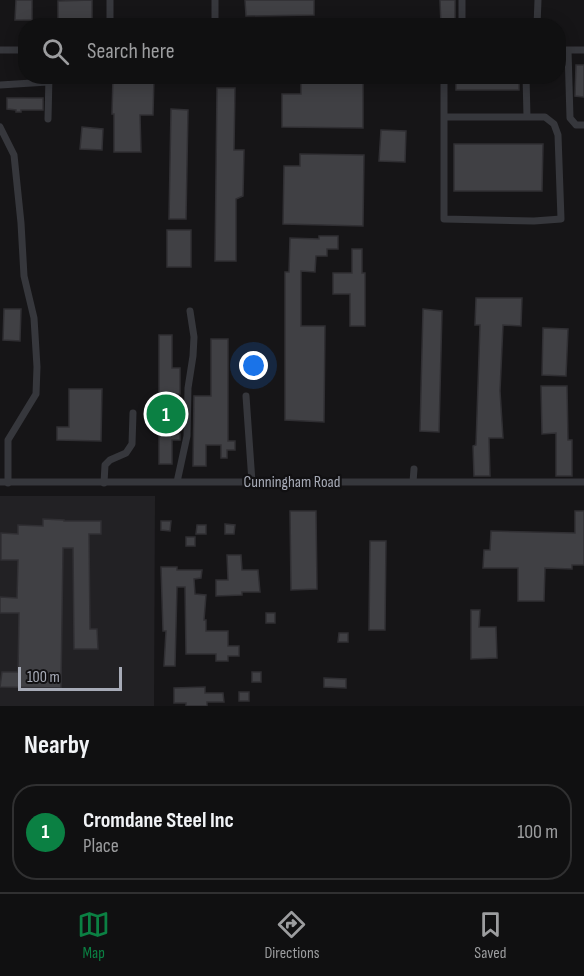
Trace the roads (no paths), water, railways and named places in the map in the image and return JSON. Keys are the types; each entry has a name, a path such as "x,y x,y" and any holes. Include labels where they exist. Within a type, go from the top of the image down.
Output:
{"street":[{"path":"110,0 110,18"},
{"path":"215,0 215,18"},
{"path":"462,0 462,18"},
{"path":"537,0 537,18"},
{"path":"0,50 18,50"},
{"path":"584,50 568,50 570,118 576,125 584,125"},
{"path":"0,85 18,83"},
{"path":"48,120 49,84"},
{"path":"444,84 444,117 444,219 534,221 561,219 558,135 554,124 545,117 444,117"},
{"path":"526,84 526,117"},
{"path":"0,127 14,155 24,276 34,318 38,367 36,394 8,440 9,483"},
{"path":"177,482 187,436 188,388 193,356 194,337 189,311"},
{"path":"246,396 252,482"},
{"path":"104,483 105,465 110,460 126,453 132,444 133,413"},
{"path":"413,482 414,469"},
{"name":"Cunningham Road","path":"0,483 584,482"}],"place":[{"name":"Cromdane Steel Inc","path":"166,414"}]}
